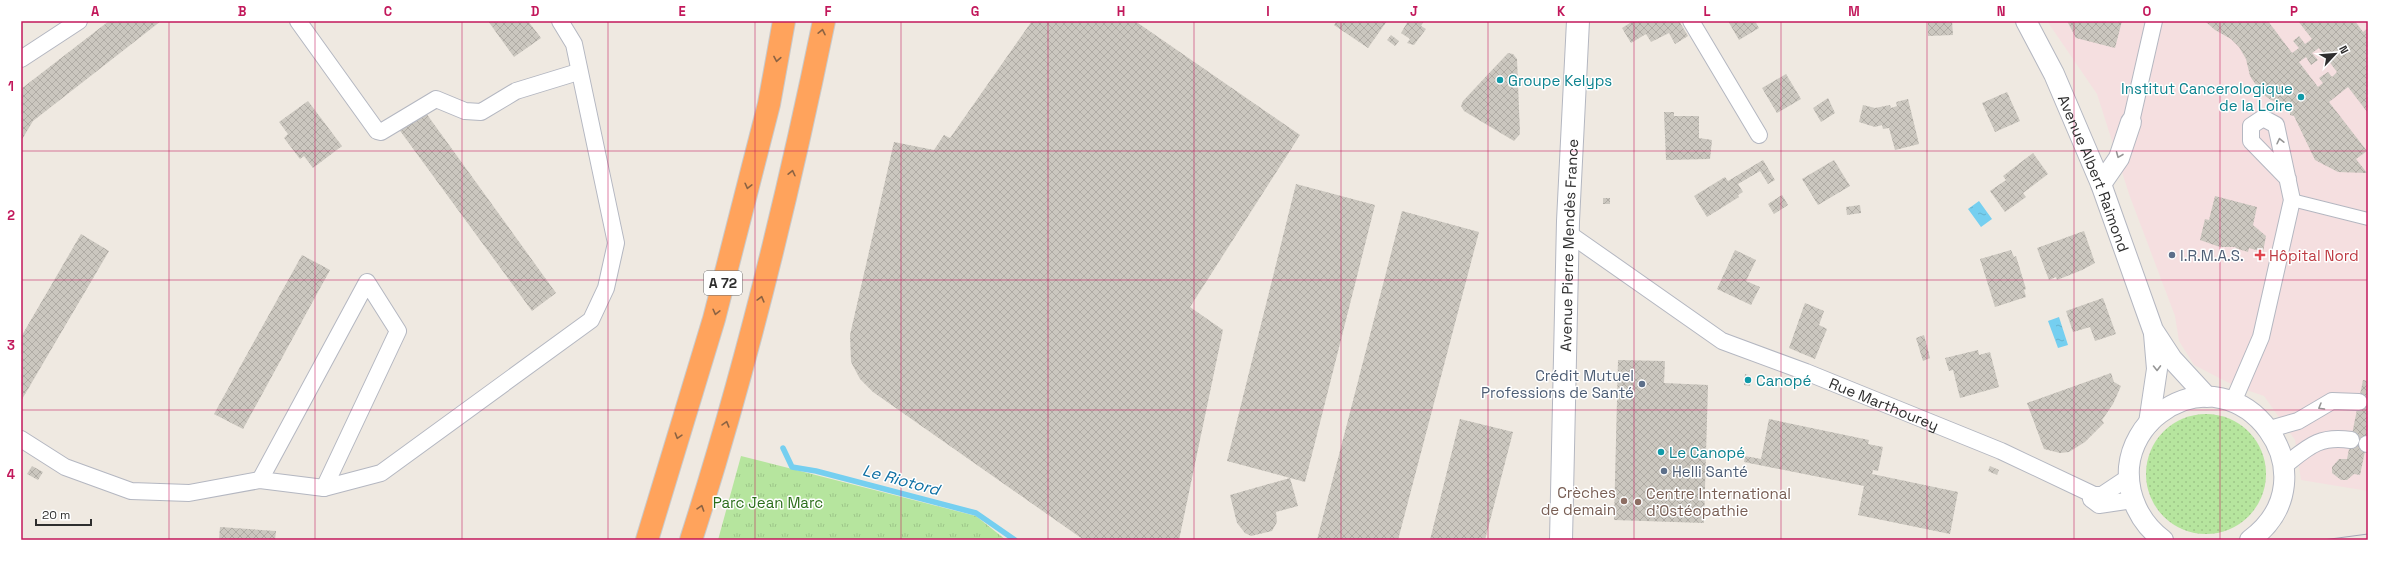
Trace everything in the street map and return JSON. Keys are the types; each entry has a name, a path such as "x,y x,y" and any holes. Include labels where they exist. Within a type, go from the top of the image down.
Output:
{"highway":[{"name":"A 72","path":"647,540 714,319 769,104 784,21"},
{"name":"A 72","path":"691,540 720,446 776,242 824,21"}],"main road":[{"name":"Avenue Pierre Mendès France","path":"1563,21 1576,70"},
{"name":"Avenue Pierre Mendès France","path":"1561,540 1568,233 1578,21"}],"street":[{"path":"21,58 79,21"},
{"path":"298,21 377,131 381,132 436,99 465,111 481,112 516,91 578,72"},
{"path":"21,439 65,467 131,491 189,493 260,480 324,488 381,474 591,320 606,288 616,243 578,72 574,44 560,21"},
{"path":"1691,21 1759,135"},
{"name":"Avenue Albert Raimond","path":"2026,21 2054,74 2101,184 2153,330 2172,359 2207,397"},
{"path":"2101,184 2119,158 2131,122 2154,21"},
{"path":"2233,402 2261,338 2292,200 2288,179"},
{"path":"2292,200 2368,219"},
{"name":"Rue Marthourey","path":"1568,233 1722,341 1806,372 2001,451 2084,490 2101,496 2129,477"},
{"path":"260,480 367,282 398,331 324,488"},
{"name":"Avenue Albert Raimond","path":"2149,423 2157,369 2153,330"},
{"path":"2163,540 2147,533 2133,500 2129,477 2132,454 2142,432 2149,423 2175,404 2207,397 2233,402 2254,413 2270,429 2279,447 2284,466 2284,483 2278,506 2270,521 2254,539"},
{"path":"2270,429 2298,421 2332,401 2359,402"},
{"path":"2284,466 2306,448 2318,442 2333,438 2351,440"},
{"name":"Rue Marthourey","path":"2084,490 2092,501 2099,505 2133,500"}],"shaded area":[{"name":"Hôpital Nord","path":"2047,21 2368,21 2368,491 2301,480 2295,440 2264,396 2235,386 2194,365 2179,341 2175,316 2129,194 2097,94"}],"green space":[{"path":"2206,414 2218,415 2229,419 2239,424 2248,432 2256,441 2261,451 2265,462 2265,486 2261,497 2256,507 2248,516 2239,524 2229,529 2218,533 2206,534 2194,533 2183,529 2173,524 2164,516 2156,507 2151,497 2147,486 2146,474 2147,462 2151,451 2156,441 2164,432 2173,424 2183,419 2194,415"},
{"name":"Parc Jean Marc","path":"741,456 976,516 1006,540 718,540"}],"water":[{"path":"1979,201 1992,219 1981,227 1968,209"},
{"path":"2059,317 2068,345 2058,348 2048,321"}],"building":[{"path":"109,21 161,21 33,121 21,141 21,89"},
{"path":"488,21 528,21 541,38 514,57"},
{"path":"1032,21 1135,21 1300,135 1190,307 1223,330 1179,540 1084,540 873,392 860,379 851,362 850,335 894,142 934,150 944,135 950,138"},
{"path":"1337,21 1387,21 1368,48 1334,25"},
{"path":"1408,21 1424,21 1421,26 1426,29 1414,45 1407,43 1410,39 1401,33"},
{"path":"1633,21 1679,21 1688,36 1675,44 1669,33 1651,42 1646,34 1631,43 1622,28"},
{"path":"1728,21 1755,21 1759,28 1739,40"},
{"path":"1928,21 1952,21 1953,35 1928,36"},
{"path":"2067,21 2122,21 2115,48 2076,38"},
{"name":"Institut Cancerologique de la Loire","path":"2205,21 2268,21 2292,53 2299,48 2293,41 2299,36 2305,44 2312,39 2298,21 2355,21 2363,32 2368,28 2368,113 2348,87 2329,102 2367,151 2356,159 2367,173 2338,172 2315,160 2294,116 2290,115 2290,111 2281,103 2271,100 2261,93 2250,76 2246,59 2239,47 2231,39 2215,30","holes":["2319,48 2337,72 2332,77 2328,72 2319,78 2323,83 2318,87 2299,62 2306,57 2311,65 2318,60 2312,53"]},
{"path":"1391,35 1399,41 1395,46 1387,40"},
{"name":"Groupe Kelyps","path":"1508,53 1513,54 1517,59 1520,134 1514,141 1464,111 1461,106 1463,101"},
{"path":"1786,74 1801,99 1777,113 1762,88"},
{"path":"2007,92 2020,121 1995,132 1982,103"},
{"path":"1828,98 1835,113 1821,122 1813,108"},
{"path":"1908,99 1919,144 1895,150 1889,128 1883,129 1882,125 1875,127 1859,122 1863,105 1875,108 1890,105 1891,108 1897,106 1896,102"},
{"path":"308,101 342,146 313,168 304,156 300,159 284,138 288,134 279,122"},
{"path":"423,109 556,293 532,311 398,128"},
{"path":"1664,112 1674,112 1674,116 1699,116 1699,138 1712,140 1710,159 1666,160"},
{"path":"2033,153 2048,174 2023,193 2026,197 2005,212 1990,191 2006,180 2003,176"},
{"path":"1763,160 1775,180 1768,184 1760,171 1738,184 1743,192 1738,195 1739,197 1707,217 1694,196 1725,177 1728,181"},
{"path":"1834,160 1850,186 1818,205 1802,179"},
{"path":"1296,184 1375,205 1305,482 1227,461"},
{"path":"1782,195 1788,205 1774,214 1768,204"},
{"path":"2215,196 2257,207 2253,225 2266,236 2263,252 2249,248 2248,252 2235,248 2236,247 2220,247 2200,240 2205,219 2209,220"},
{"path":"1603,198 1610,198 1610,204 1603,204"},
{"path":"1860,205 1861,213 1847,215 1846,207"},
{"path":"1402,211 1479,232 1398,540 1317,540"},
{"path":"2084,231 2095,263 2057,280 2056,277 2049,280 2037,248"},
{"path":"81,234 109,251 21,401 21,337"},
{"path":"1735,250 1756,260 1746,281 1760,287 1751,305 1717,289"},
{"path":"2011,250 2014,257 2016,256 2026,289 2024,290 2026,297 1995,307 1980,259"},
{"path":"302,255 330,270 243,429 214,414"},
{"path":"2103,298 2116,334 2095,341 2090,327 2073,332 2066,311"},
{"path":"1805,303 1824,311 1819,325 1827,329 1815,359 1789,348"},
{"path":"1924,335 1930,358 1923,361 1916,338"},
{"path":"1978,350 1979,355 1990,352 1999,387 1960,398 1953,370 1949,371 1945,358"},
{"name":"Le Canopé","path":"1618,360 1665,361 1664,383 1708,385 1704,523 1614,520"},
{"path":"2111,373 2114,382 2121,386 2113,404 2102,420 2104,423 2085,442 2069,452 2060,453 2044,449 2027,403"},
{"name":"Canopé","path":"1745,374 1751,376 1750,386 1744,385"},
{"path":"2363,380 2368,381 2368,437 2360,475 2354,474 2347,480 2341,480 2332,473 2332,467 2339,459 2347,459"},
{"path":"1460,419 1513,432 1485,540 1430,540"},
{"path":"1769,419 1869,440 1868,444 1883,447 1878,471 1873,470 1872,474 1958,492 1950,534 1858,515 1864,486 1744,462 1745,456 1761,459"},
{"path":"32,466 43,472 38,480 27,474"},
{"path":"1990,466 1999,470 1997,475 1988,471"},
{"path":"1290,478 1298,506 1276,512 1277,522 1272,531 1251,536 1245,533 1237,523 1230,495"},
{"path":"220,527 276,531 275,540 219,540"}],"waterway":[{"name":"Le Riotord","path":"783,448 792,467 816,471 976,513 1015,540"}],"tram line":[{"path":"2323,540 2368,534"}],"place":[{"name":"Groupe Kelyps","path":"1500,80"},
{"name":"Institut Cancerologique de la Loire","path":"2301,97"},
{"name":"I.R.M.A.S.","path":"2172,255"},
{"name":"Hôpital Nord","path":"2260,255"},
{"name":"Canopé","path":"1748,380"},
{"name":"Crédit Mutuel Professions de Santé","path":"1642,384"},
{"name":"Le Canopé","path":"1661,452"},
{"name":"Helli Santé","path":"1664,471"},
{"name":"Crèches de demain","path":"1624,501"},
{"name":"Centre International d'Ostéopathie","path":"1638,502"}]}
